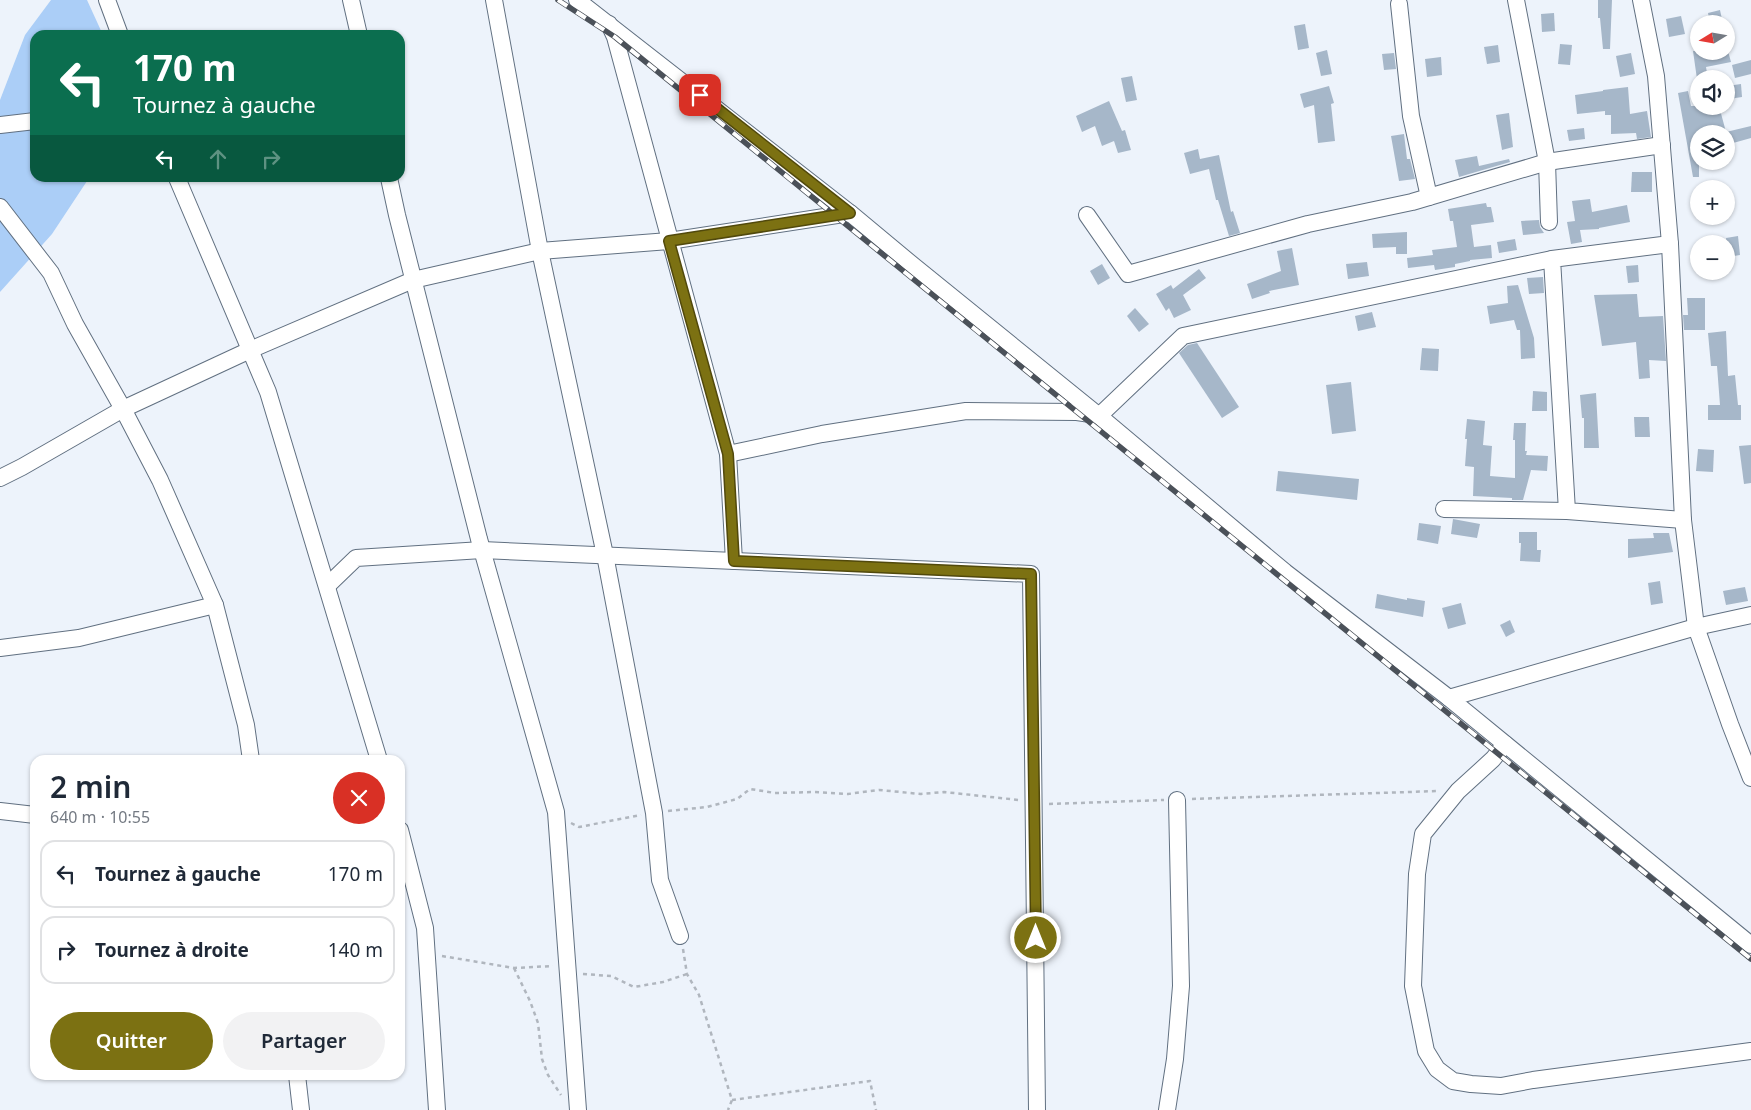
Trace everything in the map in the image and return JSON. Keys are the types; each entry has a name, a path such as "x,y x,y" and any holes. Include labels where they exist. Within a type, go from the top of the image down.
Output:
{"street":[{"path":"107,0 118,30"},
{"path":"351,0 357,30"},
{"path":"494,0 540,251 605,555 654,813 660,880 680,936"},
{"path":"577,0 850,213 1099,416 1285,572 1449,698 1751,945"},
{"path":"1516,0 1547,162 1549,222"},
{"path":"1641,0 1656,76 1670,244 1684,520 1696,627 1751,778"},
{"path":"1399,4 1411,116 1429,197"},
{"path":"610,24 728,454 734,561"},
{"path":"0,125 30,122"},
{"path":"1087,215 1128,274 1308,224 1412,202 1547,162 1662,145"},
{"path":"179,182 268,392 328,585 378,755"},
{"path":"390,182 482,550 556,812 578,1109"},
{"path":"0,207 51,273 75,324 160,480 215,605 246,726 250,755"},
{"path":"0,478 123,409 250,350 413,280 540,251 669,241 850,213"},
{"path":"1099,416 1183,336 1552,258 1670,244"},
{"path":"1552,258 1567,511"},
{"path":"728,454 822,434 966,411 1077,412 1099,416"},
{"path":"1444,509 1567,511 1684,520"},
{"path":"328,585 356,558 482,550 1031,574 1037,1110"},
{"path":"0,648 79,638 215,605"},
{"path":"1449,698 1696,627 1751,615"},
{"path":"1506,744 1493,759 1458,790 1423,834 1417,874 1413,986 1426,1051 1436,1069 1453,1081 1501,1086 1533,1080 1751,1051"},
{"path":"1168,1110 1175,1059 1181,986 1177,800"},
{"path":"0,811 30,814"},
{"path":"405,850 425,928 437,1110"},
{"path":"298,1080 301,1110"}],"path":[{"path":"556,812 579,828 654,813 707,807 737,799 750,789 774,793 814,792 848,794 879,790 921,794 944,792 1013,798 1035,804 1458,790"},
{"path":"680,936 687,974 699,996 732,1100 728,1110"},
{"path":"514,968 530,1001 538,1024 542,1058 548,1076 566,1102 578,1109"},
{"path":"732,1100 870,1081 876,1110"}],"shaded area":[{"path":"51,0 87,0 101,30 30,30 30,182 86,182 52,234 0,292 0,100 25,35"}],"building":[{"path":"1598,0 1612,0 1610,49 1603,49 1600,18 1598,18"},
{"path":"1720,10 1721,15 1708,15 1708,13"},
{"path":"1554,13 1555,31 1542,32 1541,14"},
{"path":"1681,16 1685,34 1669,37 1666,19"},
{"path":"1305,24 1309,48 1298,50 1294,26"},
{"path":"1560,44 1572,45 1570,65 1558,64"},
{"path":"1498,45 1500,62 1487,64 1484,47"},
{"path":"1327,50 1332,74 1321,76 1316,53"},
{"path":"1394,53 1396,69 1384,70 1382,54"},
{"path":"1631,53 1635,74 1620,77 1616,56"},
{"path":"1441,57 1442,75 1427,77 1425,59"},
{"path":"1694,60 1730,60 1731,62 1706,67 1706,70 1696,70"},
{"path":"1751,60 1751,74 1735,78 1735,70 1733,70 1732,65"},
{"path":"1132,76 1137,100 1126,102 1121,78"},
{"path":"1741,84 1742,97 1735,98 1735,85"},
{"path":"1329,86 1334,103 1331,104 1335,141 1318,143 1314,105 1304,108 1300,94"},
{"path":"1628,87 1630,114 1647,111 1651,137 1637,139 1636,133 1611,134 1611,115 1605,115 1605,111 1577,114 1575,95"},
{"path":"1688,91 1690,115 1721,115 1724,125 1690,125 1690,160 1678,93"},
{"path":"1109,101 1122,131 1125,130 1131,150 1118,153 1114,141 1102,146 1095,126 1082,132 1076,116"},
{"path":"1509,113 1513,147 1502,150 1496,115"},
{"path":"1751,126 1751,138 1735,142 1735,130"},
{"path":"1584,128 1585,139 1569,141 1567,130"},
{"path":"1404,134 1407,159 1410,159 1415,179 1399,181 1391,136"},
{"path":"1198,149 1200,159 1219,155 1231,212 1233,211 1240,233 1229,236 1218,200 1216,200 1209,169 1190,174 1184,153"},
{"path":"1477,156 1479,166 1509,159 1510,162 1459,177 1455,160"},
{"path":"1692,170 1699,170 1699,177 1693,177"},
{"path":"1632,172 1652,172 1652,192 1631,192"},
{"path":"1590,199 1592,212 1627,205 1630,222 1599,229 1580,230 1582,242 1571,244 1567,222 1575,221 1572,201"},
{"path":"1486,203 1487,207 1491,207 1494,222 1471,225 1474,247 1491,245 1492,258 1470,260 1455,264 1455,267 1435,270 1434,265 1408,268 1407,258 1433,255 1432,250 1457,247 1453,221 1450,221 1448,209"},
{"path":"1539,220 1540,227 1544,233 1523,235 1521,221"},
{"path":"1407,232 1407,254 1396,254 1396,247 1373,248 1372,234"},
{"path":"1735,236 1738,236 1740,255 1735,256"},
{"path":"1515,239 1517,250 1499,253 1497,242"},
{"path":"1292,248 1299,285 1269,291 1270,293 1252,299 1247,284 1281,271 1277,251"},
{"path":"1367,262 1369,276 1348,279 1346,264"},
{"path":"1102,264 1110,278 1098,285 1090,271"},
{"path":"1638,265 1639,282 1628,283 1626,266"},
{"path":"1199,269 1206,278 1183,295 1191,310 1174,318 1169,308 1166,311 1156,294 1171,285 1173,289"},
{"path":"1543,277 1544,293 1529,294 1527,278"},
{"path":"1518,285 1534,338 1535,358 1521,359 1520,330 1517,330 1514,320 1490,324 1487,306 1508,303 1507,286"},
{"path":"1637,294 1639,317 1663,316 1666,361 1649,360 1650,378 1639,379 1636,342 1602,346 1594,295"},
{"path":"1687,298 1705,298 1705,330 1684,330 1683,315 1688,315"},
{"path":"1135,308 1149,324 1139,332 1127,316"},
{"path":"1372,312 1376,327 1358,331 1355,316"},
{"path":"1726,331 1728,376 1735,375 1738,405 1741,405 1741,420 1708,420 1708,405 1720,405 1717,366 1711,366 1708,333"},
{"path":"1197,343 1239,407 1222,418 1179,353 1188,345"},
{"path":"1422,348 1439,349 1438,371 1420,370"},
{"path":"1351,382 1356,431 1332,434 1326,385"},
{"path":"1533,391 1547,392 1547,411 1532,411"},
{"path":"1596,393 1599,448 1584,448 1584,418 1582,418 1580,395"},
{"path":"1634,417 1649,417 1650,437 1635,437"},
{"path":"1467,419 1485,421 1483,445 1492,446 1490,476 1515,478 1514,423 1526,423 1526,455 1548,456 1547,471 1531,470 1523,500 1473,496 1474,467 1465,466"},
{"path":"1751,445 1751,483 1744,484 1739,446"},
{"path":"1698,449 1714,450 1713,472 1696,471"},
{"path":"1278,471 1359,479 1357,500 1276,491"},
{"path":"1453,519 1480,524 1477,538 1451,534"},
{"path":"1419,523 1441,526 1438,544 1417,540"},
{"path":"1519,532 1537,532 1537,550 1541,550 1540,562 1520,561 1521,543 1519,543"},
{"path":"1653,533 1669,533 1673,552 1628,558 1628,539 1654,538"},
{"path":"1660,581 1663,603 1651,605 1648,583"},
{"path":"1745,587 1748,601 1726,605 1723,591"},
{"path":"1377,594 1407,600 1407,598 1425,601 1423,617 1375,608"},
{"path":"1461,603 1466,624 1448,629 1442,608"},
{"path":"1510,620 1515,632 1506,637 1500,625"}],"railway":[{"path":"558,0 615,37 1751,959"}],"route":[{"path":"700,95 850,213 669,241 728,454 734,561 1031,574 1036,938"}]}
